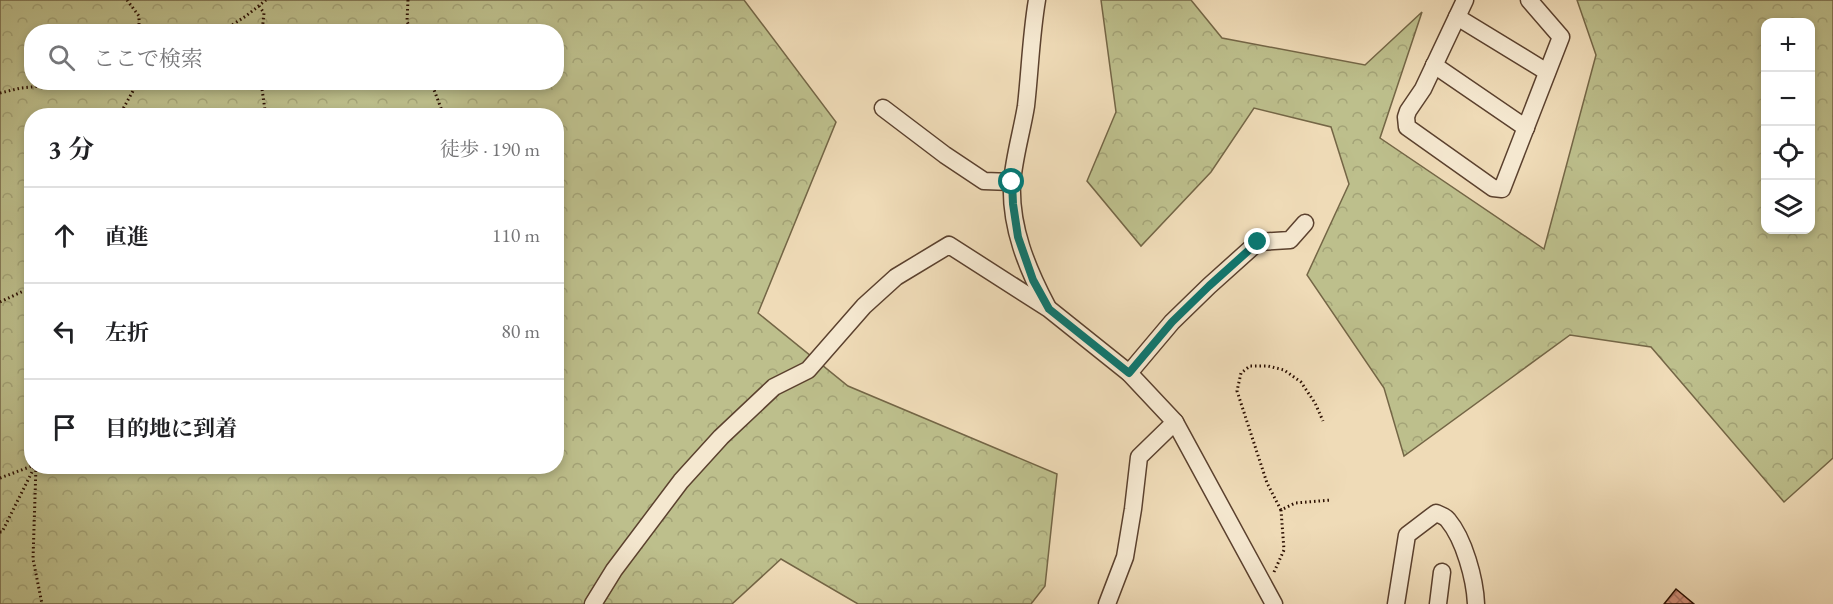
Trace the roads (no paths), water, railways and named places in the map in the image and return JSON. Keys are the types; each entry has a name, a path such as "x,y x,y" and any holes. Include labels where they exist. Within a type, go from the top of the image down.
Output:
{"street":[{"path":"1037,0 1026,105 1012,182 1018,237 1033,280 1049,309"},
{"path":"1466,0 1423,89 1408,111 1407,127 1493,188 1502,189 1561,37 1529,0"},
{"path":"1457,17 1547,72"},
{"path":"1434,65 1526,128"},
{"path":"884,108 945,155 984,181 1012,182"},
{"path":"1129,373 1172,322 1258,242 1290,240 1305,223"},
{"path":"592,604 614,570 681,481 713,446 774,387 808,370 864,306 896,277 950,244 1049,309 1129,373 1175,422 1270,598"},
{"path":"1107,604 1125,557 1139,458 1175,422"},
{"path":"1396,604 1407,535 1436,513 1447,518 1462,542 1476,593 1476,604"},
{"path":"1438,604 1442,572"}]}
